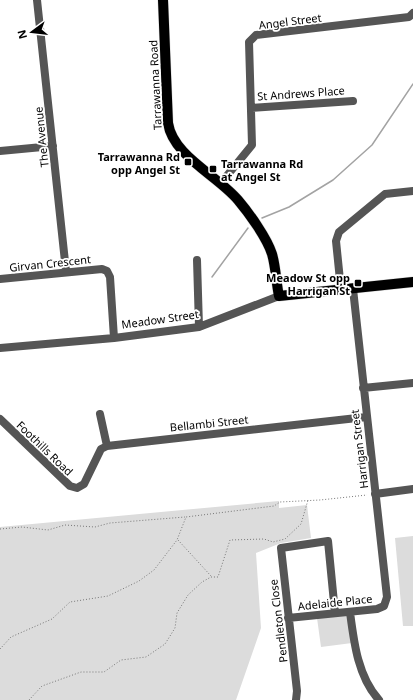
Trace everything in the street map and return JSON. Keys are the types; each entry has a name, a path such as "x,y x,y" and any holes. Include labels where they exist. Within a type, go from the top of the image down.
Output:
{"main road":[{"name":"Tarrawanna Road","path":"163,0 169,130 179,148 221,183 238,200 267,243 272,254 279,296"},
{"name":"Meadow Street","path":"279,296 413,282"}],"street":[{"name":"The Avenue","path":"37,0 66,271"},
{"name":"Angel Street","path":"221,183 252,145 249,42 256,35 409,18 413,13"},
{"name":"St Andrews Place","path":"252,108 353,100"},
{"path":"0,151 53,146"},
{"path":"341,290 336,241 339,232 385,194 413,191"},
{"path":"197,260 198,327"},
{"name":"Girvan Crescent","path":"0,279 66,271 102,269 107,271 110,277 114,338"},
{"name":"Harrigan Street","path":"353,289 387,597 384,606"},
{"name":"Meadow Street","path":"0,348 114,338 198,327 257,303 279,296"},
{"path":"363,388 413,383"},
{"path":"100,414 107,446"},
{"name":"Bellambi Street","path":"107,446 366,417"},
{"name":"Foothills Road","path":"2,424 70,486 77,488 84,484 101,450 107,446"},
{"path":"375,494 413,489"},
{"name":"Pendleton Close","path":"296,700 297,691 281,548 328,541 336,614"},
{"name":"Adelaide Place","path":"288,618 377,609 384,606"},
{"path":"350,612 355,646 371,691 379,700"},
{"path":"297,691 304,700"},
{"path":"370,700 371,691"}],"path":[{"path":"0,529 22,527 48,530 65,525 95,527 133,520 186,517 274,506 280,502 320,500 375,494"},
{"path":"29,700 42,686 81,672 104,672 121,660 146,657 165,644 174,628 177,613 188,595 202,582 211,577 218,577 230,540 264,539 273,542 285,539 301,524 308,500"},
{"path":"0,649 11,637 38,627 52,619 70,602 108,596 139,581 154,570 178,540 186,517"},
{"path":"178,540 211,577"}],"shaded area":[{"path":"279,501 279,508 307,505 311,538 281,543 256,553 261,628 236,700 0,700 0,527"},
{"path":"413,536 413,626 403,626 395,538"},
{"path":"346,615 349,619 352,643 321,647 317,618"}],"waterway":[{"path":"262,218 289,207 333,180 372,145 413,84"},
{"path":"212,277 248,228"}],"place":[{"name":"Tarrawanna Rd opp Angel St","path":"188,162"},
{"name":"Tarrawanna Rd at Angel St","path":"213,169"},
{"name":"Meadow St opp Harrigan St","path":"358,283"}]}
